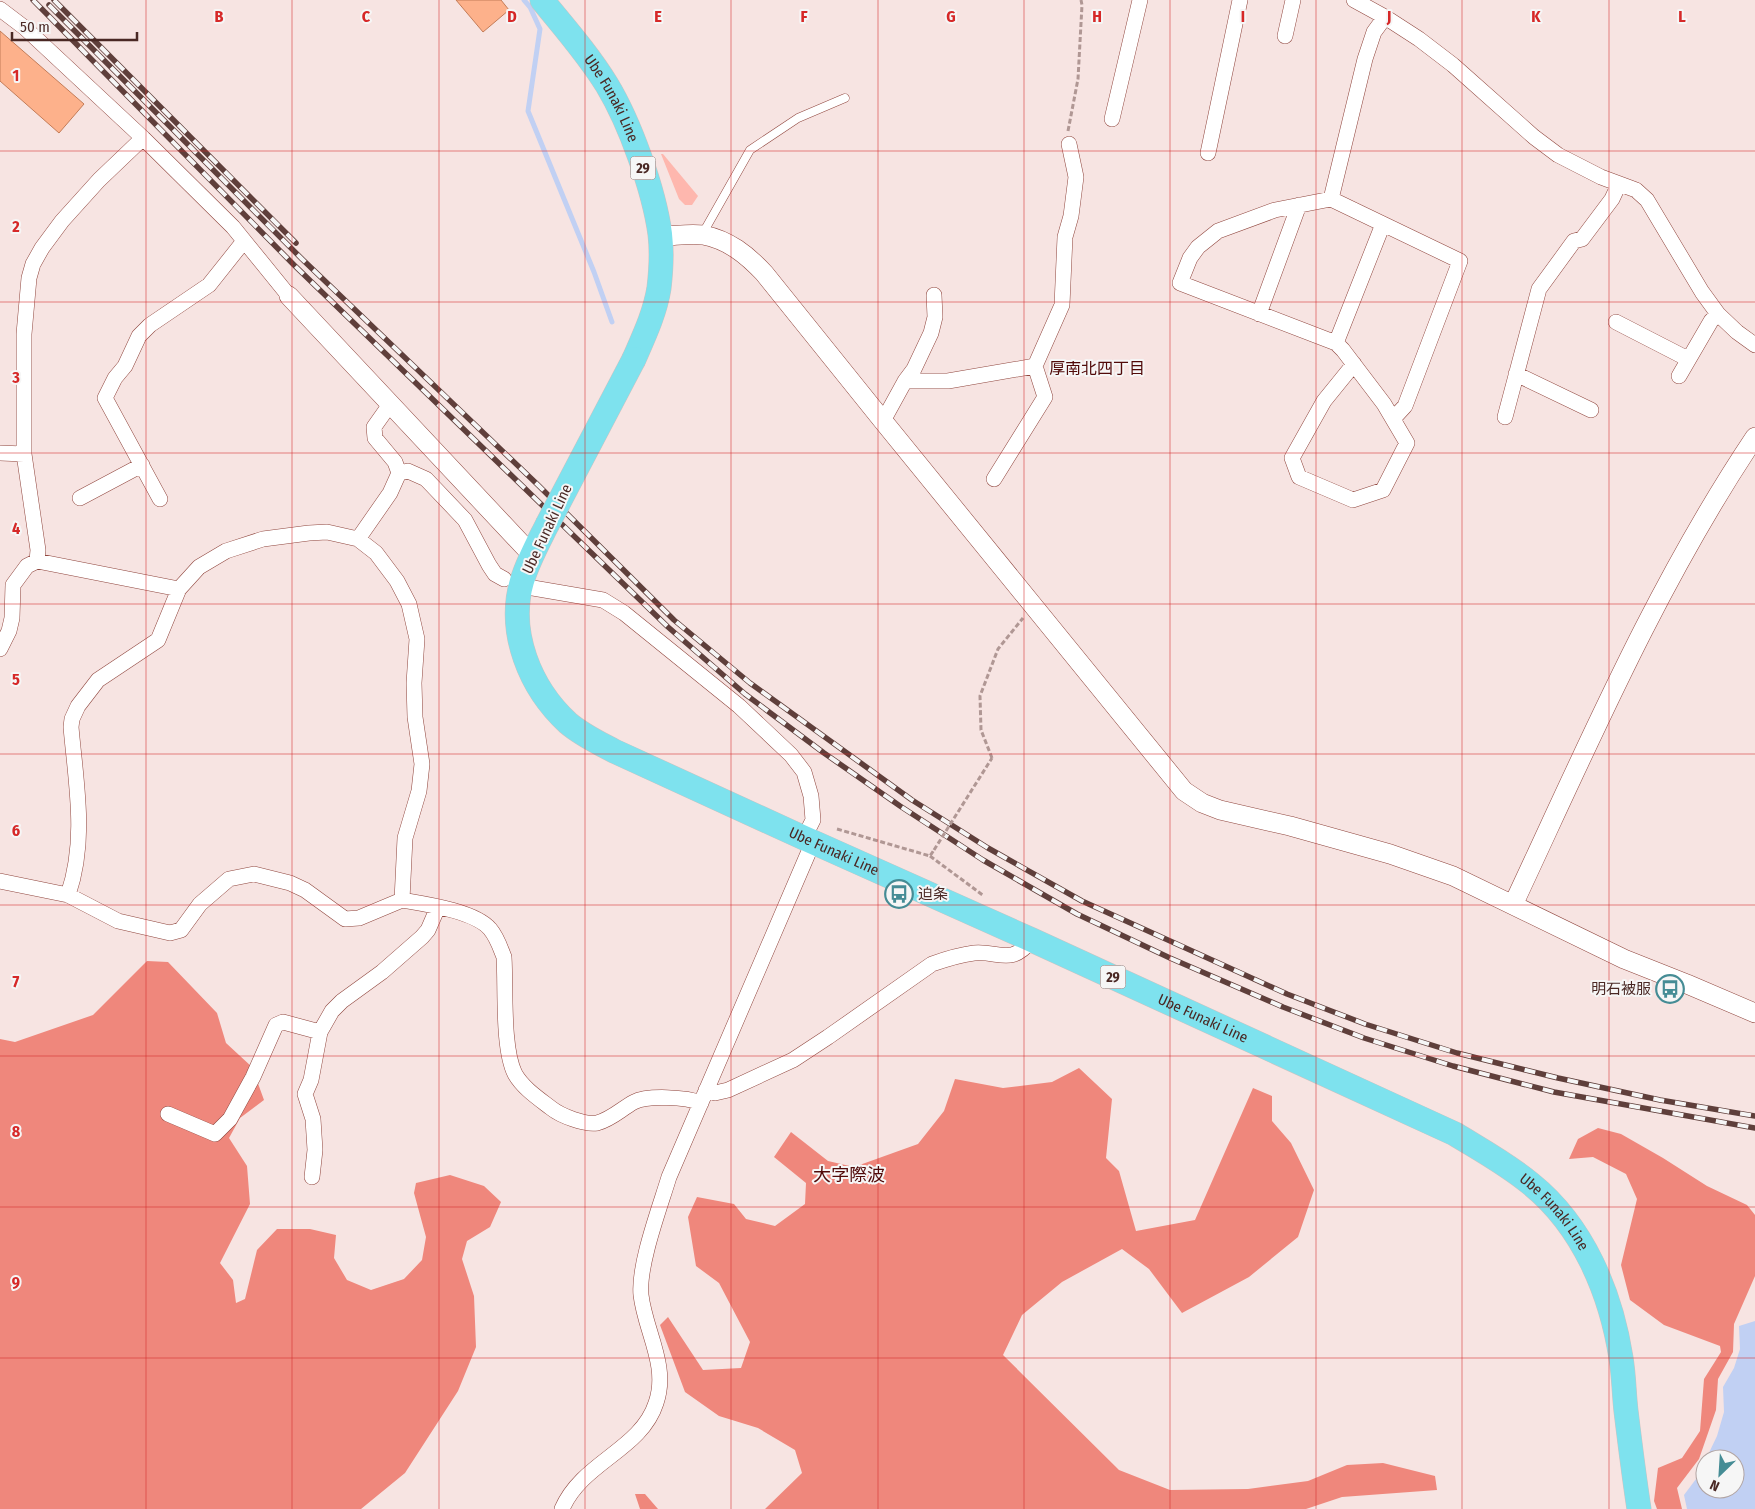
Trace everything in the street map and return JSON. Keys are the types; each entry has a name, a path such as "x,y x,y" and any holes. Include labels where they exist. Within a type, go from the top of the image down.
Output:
{"main road":[{"name":"Ube Funaki Line","path":"542,0 582,49 607,85 621,112 644,172 660,236 659,288 649,325 634,359 546,525 522,582 518,612 520,638 526,661 544,697 570,724 614,751 810,834 1032,940 1454,1134 1501,1161 1532,1184 1555,1208 1574,1232 1589,1256 1601,1281 1621,1358 1639,1509"}],"street":[{"path":"1112,119 1140,0"},
{"path":"1208,153 1240,0"},
{"path":"1285,36 1293,0"},
{"path":"1354,0 1385,17 1453,64 1534,137 1558,155 1578,167 1636,190 1647,200 1702,292 1718,314 1737,332 1755,345"},
{"path":"0,9 25,28 143,138 233,227 289,296 532,555"},
{"path":"1331,199 1365,59 1374,32 1385,17"},
{"path":"37,561 38,550 24,454 24,334 29,278 33,264 42,248 62,221 99,180 143,138"},
{"path":"994,479 1046,397 1035,366 1062,305 1065,237 1071,216 1076,177 1069,144"},
{"path":"1505,417 1538,289 1574,241 1582,239 1612,199 1619,184"},
{"path":"1354,364 1324,401 1292,458 1299,477 1353,500 1383,490 1407,443 1384,404 1344,350 1336,344 1180,283 1190,258 1198,247 1218,231 1275,210 1331,199 1460,261 1406,406 1393,419"},
{"path":"1259,314 1299,205"},
{"path":"1336,344 1383,224"},
{"path":"660,236 702,235 722,241 736,248 753,261 1184,791 1202,803 1220,810 1290,826 1390,854 1453,876 1624,959 1755,1013"},
{"path":"160,499 106,398 115,378 125,366 139,336 150,325 209,285 244,240"},
{"path":"883,421 905,381 914,369 931,333 935,316 934,295"},
{"path":"1679,376 1711,321 1718,314"},
{"path":"1616,322 1688,359"},
{"path":"905,381 948,381 1035,366"},
{"path":"1516,374 1591,410"},
{"path":"358,539 390,493 399,473 395,462 375,438 374,428 391,403"},
{"path":"1512,906 1642,631 1737,464 1755,437"},
{"path":"0,453 24,454"},
{"path":"80,498 142,465"},
{"path":"399,473 408,471 426,479 465,520 495,574 504,579"},
{"path":"68,895 78,856 80,807 72,720 78,706 98,680 158,640 179,589 199,567 226,551 263,539 327,532 358,539 376,553 397,581 409,604 416,639 415,717 422,764 419,790 405,838 402,900"},
{"path":"0,648 9,631 12,618 13,584 27,566 37,561 179,589"},
{"path":"533,588 603,600 624,613 739,706 791,755 804,772 811,796 810,834 704,1096 669,1177 654,1226 641,1277 641,1294 660,1368 660,1388 656,1404 643,1428 577,1483 566,1499 562,1509"},
{"path":"0,881 68,895 118,921 170,933 180,930 200,904 229,879 254,874 298,886 345,919 359,918 402,900 460,912 476,919 489,928 498,942 504,957 508,1058 516,1075 526,1088 556,1112 577,1120 596,1123 615,1116 636,1101 646,1098 692,1099 728,1090 793,1060 828,1038 932,964 950,957 977,953 1006,957 1022,951 1032,940"},
{"path":"312,1177 315,1150 314,1119 305,1094 311,1080 320,1032 332,1012 342,1001 382,972 428,930 438,907"},
{"path":"168,1114 215,1134 230,1119 253,1077 276,1025 283,1022 320,1032"}],"lane":[{"path":"702,235 750,150 798,118 845,98"}],"path":[{"path":"1069,144 1068,130 1078,79 1081,0"},
{"path":"810,834 930,856 992,758 981,730 980,696 998,649 1033,606"}],"shaded area":[{"path":"661,154 663,154 698,196 692,205 685,205 679,199"},
{"path":"147,961 168,962 217,1013 226,1043 252,1067 264,1100 240,1118 229,1138 247,1166 250,1204 220,1263 233,1280 236,1303 245,1299 257,1250 277,1229 310,1229 336,1235 334,1258 347,1280 371,1290 404,1279 422,1260 426,1237 414,1193 416,1183 450,1175 484,1186 501,1202 490,1227 467,1241 462,1259 474,1296 476,1347 458,1391 405,1473 361,1509 0,1509 0,1039 15,1042 93,1015"},
{"path":"1079,1068 1112,1099 1106,1158 1119,1171 1136,1231 1195,1220 1253,1088 1272,1096 1272,1121 1291,1143 1314,1190 1298,1237 1249,1277 1182,1313 1149,1269 1122,1249 1062,1282 1022,1315 1003,1355 1119,1470 1170,1490 1248,1489 1308,1481 1347,1465 1383,1463 1435,1476 1437,1490 1342,1497 1306,1509 765,1509 802,1473 795,1450 758,1428 719,1416 685,1392 660,1325 668,1317 703,1370 741,1368 750,1342 719,1283 696,1266 688,1217 697,1197 734,1204 746,1219 775,1226 805,1204 806,1183 774,1157 791,1132 828,1161 854,1167 918,1144 944,1111 955,1079 1003,1088 1052,1082"},
{"path":"1598,1128 1621,1134 1707,1186 1747,1205 1755,1215 1755,1276 1734,1324 1733,1352 1718,1379 1716,1410 1702,1449 1695,1449 1695,1464 1677,1488 1682,1509 1657,1509 1654,1501 1658,1468 1682,1458 1700,1431 1704,1379 1721,1352 1720,1346 1664,1325 1630,1300 1621,1265 1637,1199 1626,1174 1593,1157 1569,1159 1578,1139"},
{"path":"635,1494 645,1494 658,1509 640,1509"}],"water":[{"path":"1755,1321 1755,1509 1687,1509 1684,1495 1695,1480 1695,1499 1745,1499 1745,1449 1711,1449 1724,1412 1723,1387 1734,1368 1740,1349 1739,1326"}],"building":[{"path":"456,0 501,0 509,10 483,32"},
{"path":"0,31 84,104 59,133 0,81"}],"waterway":[{"path":"524,0 530,7 540,29 528,111 594,272 612,322"}],"railway":[{"path":"33,0 294,265 668,627 745,694 824,753 900,806 983,860 1077,914 1170,958 1283,1007 1364,1038 1453,1066 1554,1092 1755,1128"},
{"path":"54,0 296,243"},
{"path":"49,5 302,259 538,485 674,620 750,683 912,800 988,848 1082,901 1287,994 1365,1024 1457,1053 1558,1078 1660,1100 1755,1116"}],"place":[{"name":"迫条","path":"899,894"},
{"name":"明石被服","path":"1670,989"}],"district":[{"name":"厚南北四丁目","path":"1097,368"},
{"name":"大字際波","path":"849,1175"}]}
